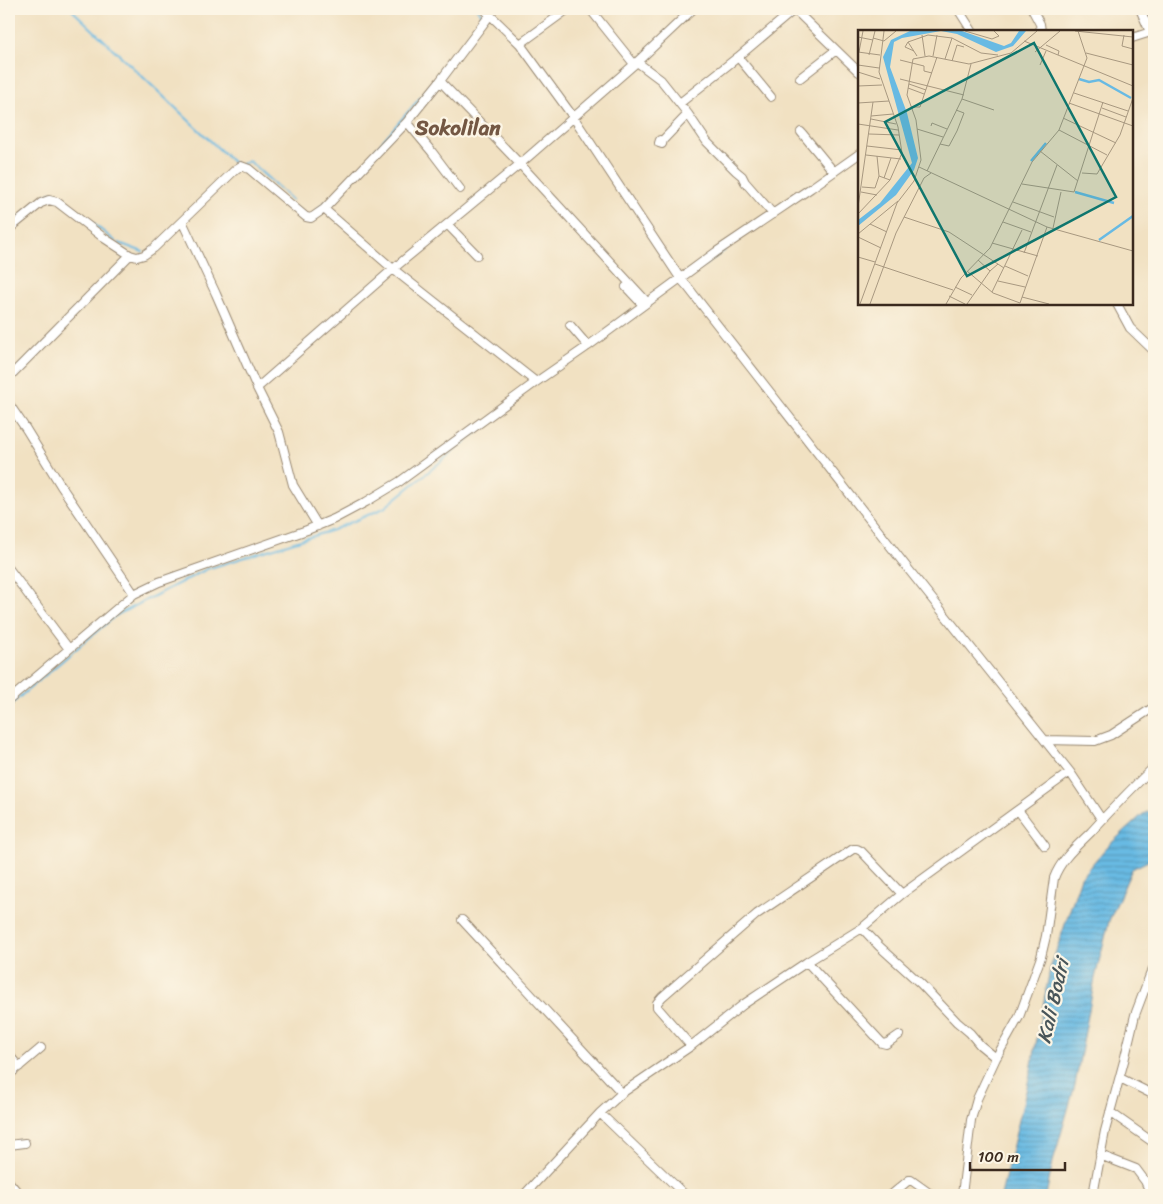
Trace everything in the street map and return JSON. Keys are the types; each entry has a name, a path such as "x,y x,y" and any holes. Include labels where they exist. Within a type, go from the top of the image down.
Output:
{"street":[{"path":"484,9 520,44 574,118 685,284 1070,772 1102,820"},
{"path":"520,44 568,9"},
{"path":"590,9 635,63 661,80 680,103 707,142 742,176 749,187 773,214"},
{"path":"680,103 794,9 858,71"},
{"path":"958,9 971,30"},
{"path":"1032,9 1040,24 1041,30"},
{"path":"1133,38 1152,32 1140,9"},
{"path":"257,388 394,268 519,166 574,118 635,63 689,10"},
{"path":"9,229 49,200 57,202 104,238 130,255 137,257 144,255 154,248 241,166 249,168 306,217 311,218 324,209 407,122 490,15"},
{"path":"800,78 836,50"},
{"path":"738,57 771,96"},
{"path":"439,82 519,166 645,304"},
{"path":"660,140 659,143 662,144 663,140 688,114"},
{"path":"407,122 460,189"},
{"path":"801,132 834,172"},
{"path":"9,700 134,594 159,582 318,526 350,511 399,482 645,304 685,284 773,214 858,155"},
{"path":"324,209 536,382"},
{"path":"182,221 257,388 280,432 293,485 318,526"},
{"path":"448,225 477,255"},
{"path":"9,377 130,255"},
{"path":"1118,305 1130,328 1154,351"},
{"path":"570,325 588,346"},
{"path":"9,404 61,486 134,594"},
{"path":"9,569 69,649"},
{"path":"1045,740 1095,741 1111,735 1154,707"},
{"path":"962,1195 971,1120 977,1099 996,1058 1019,1017 1041,957 1056,871 1070,853 1118,802 1154,767"},
{"path":"524,1195 600,1113 622,1094 691,1046 744,1004 862,928 902,894 1070,772"},
{"path":"1018,810 1045,846"},
{"path":"691,1046 657,1007 657,1002 757,914 857,849 902,894"},
{"path":"462,920 622,1094"},
{"path":"862,928 921,984 957,1022 970,1032 980,1045 996,1058"},
{"path":"807,962 882,1043 886,1044 899,1035"},
{"path":"1093,1195 1105,1131 1135,1015 1152,977 1154,967"},
{"path":"9,1075 41,1048"},
{"path":"9,1055 18,1068"},
{"path":"1120,1078 1154,1094"},
{"path":"1110,1112 1154,1143"},
{"path":"600,1113 685,1195"},
{"path":"9,1145 24,1143"},
{"path":"1100,1155 1136,1169 1149,1190 1154,1193"},
{"path":"891,1195 910,1180 932,1195"},
{"path":"9,1182 20,1195"}],"water":[{"name":"Kali Bodri","path":"1154,809 1154,858 1132,869 1109,921 1095,978 1075,1085 1053,1162 1046,1195 1001,1195 1031,1070 1050,969 1081,877 1106,848 1143,814"}],"waterway":[{"path":"71,9 237,166"},
{"path":"477,9 485,18"},
{"path":"436,79 448,64"},
{"path":"375,150 433,83"},
{"path":"242,164 249,161 292,200"},
{"path":"40,200 51,193 56,194 115,241"},
{"path":"318,209 326,202"},
{"path":"9,224 19,216"},
{"path":"119,243 143,252"},
{"path":"699,269 725,250"},
{"path":"9,706 115,616 207,569 333,530 384,508 514,402"}],"district":[{"name":"Sokolilan","path":"458,128"}]}
